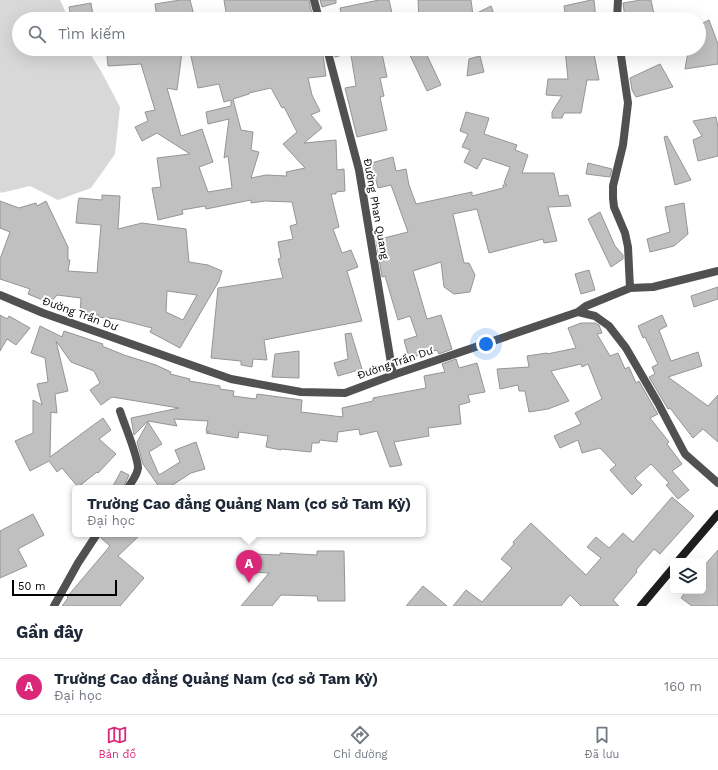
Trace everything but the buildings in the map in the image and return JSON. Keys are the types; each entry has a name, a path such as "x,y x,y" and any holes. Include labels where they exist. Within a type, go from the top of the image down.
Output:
{"street":[{"path":"314,0 317,12"},
{"path":"617,12 618,0"},
{"name":"Đường Phan Quang","path":"329,56 359,170 393,375"},
{"path":"621,56 628,103 623,145 613,186 613,198 614,206 625,233 628,247 630,288"},
{"name":"Đường Trần Dư","path":"0,294 43,313 231,379 301,392 345,392 578,312 586,306 630,288 653,287 718,271"},
{"path":"578,312 595,316 609,326 626,348 658,403 685,454 718,483"},
{"path":"120,410 137,459 138,468 130,485"},
{"path":"681,558 718,514"},
{"path":"54,606 78,563 95,537"},
{"path":"641,606 670,572"}],"shaded area":[{"path":"0,0 60,0 66,12 12,12 12,56 91,56 120,107 115,154 91,188 58,200 30,186 1,193"}],"place":[{"name":"Trường Cao đẳng Quảng Nam (cơ sở Tam Kỳ)","path":"249,583"}]}
